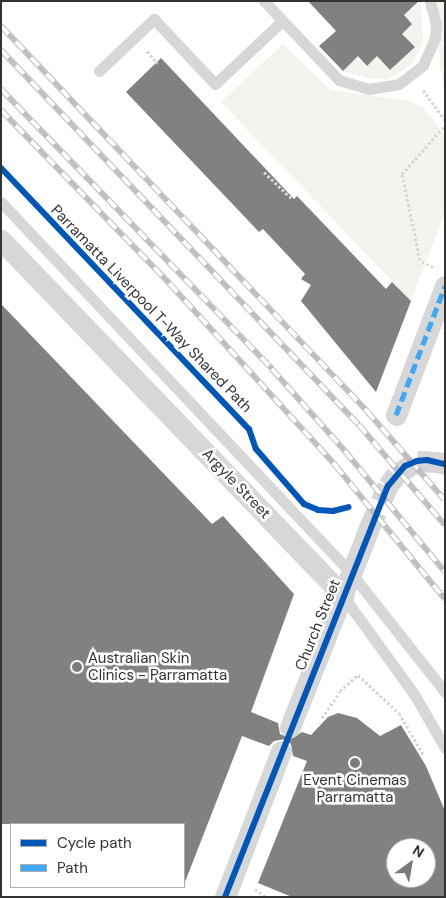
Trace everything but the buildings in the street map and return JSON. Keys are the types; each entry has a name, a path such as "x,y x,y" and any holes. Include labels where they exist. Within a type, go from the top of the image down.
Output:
{"street":[{"name":"Argyle Street","path":"1,240 343,596"},
{"path":"396,415 441,277"},
{"name":"Church Street","path":"290,727 368,531"},
{"path":"225,897 281,751"}],"lane":[{"path":"264,1 339,80 354,87 385,88 413,75 430,52 435,38 436,24 430,1"},
{"path":"99,71 154,19 215,84 282,21"},
{"name":"Argyle Street","path":"1,202 352,574 445,692"},
{"name":"Argyle Street","path":"343,596 414,694 445,748"}],"path":[{"path":"413,75 445,120"},
{"path":"441,277 420,260 402,174 445,125"},
{"path":"264,172 293,200"},
{"path":"320,720 340,691 358,675 399,713 417,749 423,754"}],"shaded area":[{"path":"421,1 423,43 410,66 388,79 371,79 343,71 358,56 367,66 377,56 390,70 414,47 402,34 412,24 404,15"},
{"path":"437,1 445,1 445,93 440,67"},
{"path":"283,44 330,90 410,101 422,107 445,135 445,212 411,301 221,102"}],"tunnel":[{"path":"368,531 388,486 396,475 417,461 437,462"}],"railway":[{"path":"1,26 367,411 445,500"},
{"path":"1,50 359,425 445,525"},
{"path":"1,89 272,369 345,451 445,572"},
{"path":"1,110 170,284 336,466 445,599"}],"marked path":[{"path":"396,415 445,286"}],"cycle path":[{"name":"Parramatta Liverpool T-Way Shared Path","path":"1,168 249,429 256,449 304,504 318,510 333,511 349,507"},
{"path":"225,897 388,486 405,466 417,461 427,460 445,464"}],"place":[{"name":"Australian Skin Clinics - Parramatta","path":"77,667"},
{"name":"Event Cinemas Parramatta","path":"355,763"}]}
